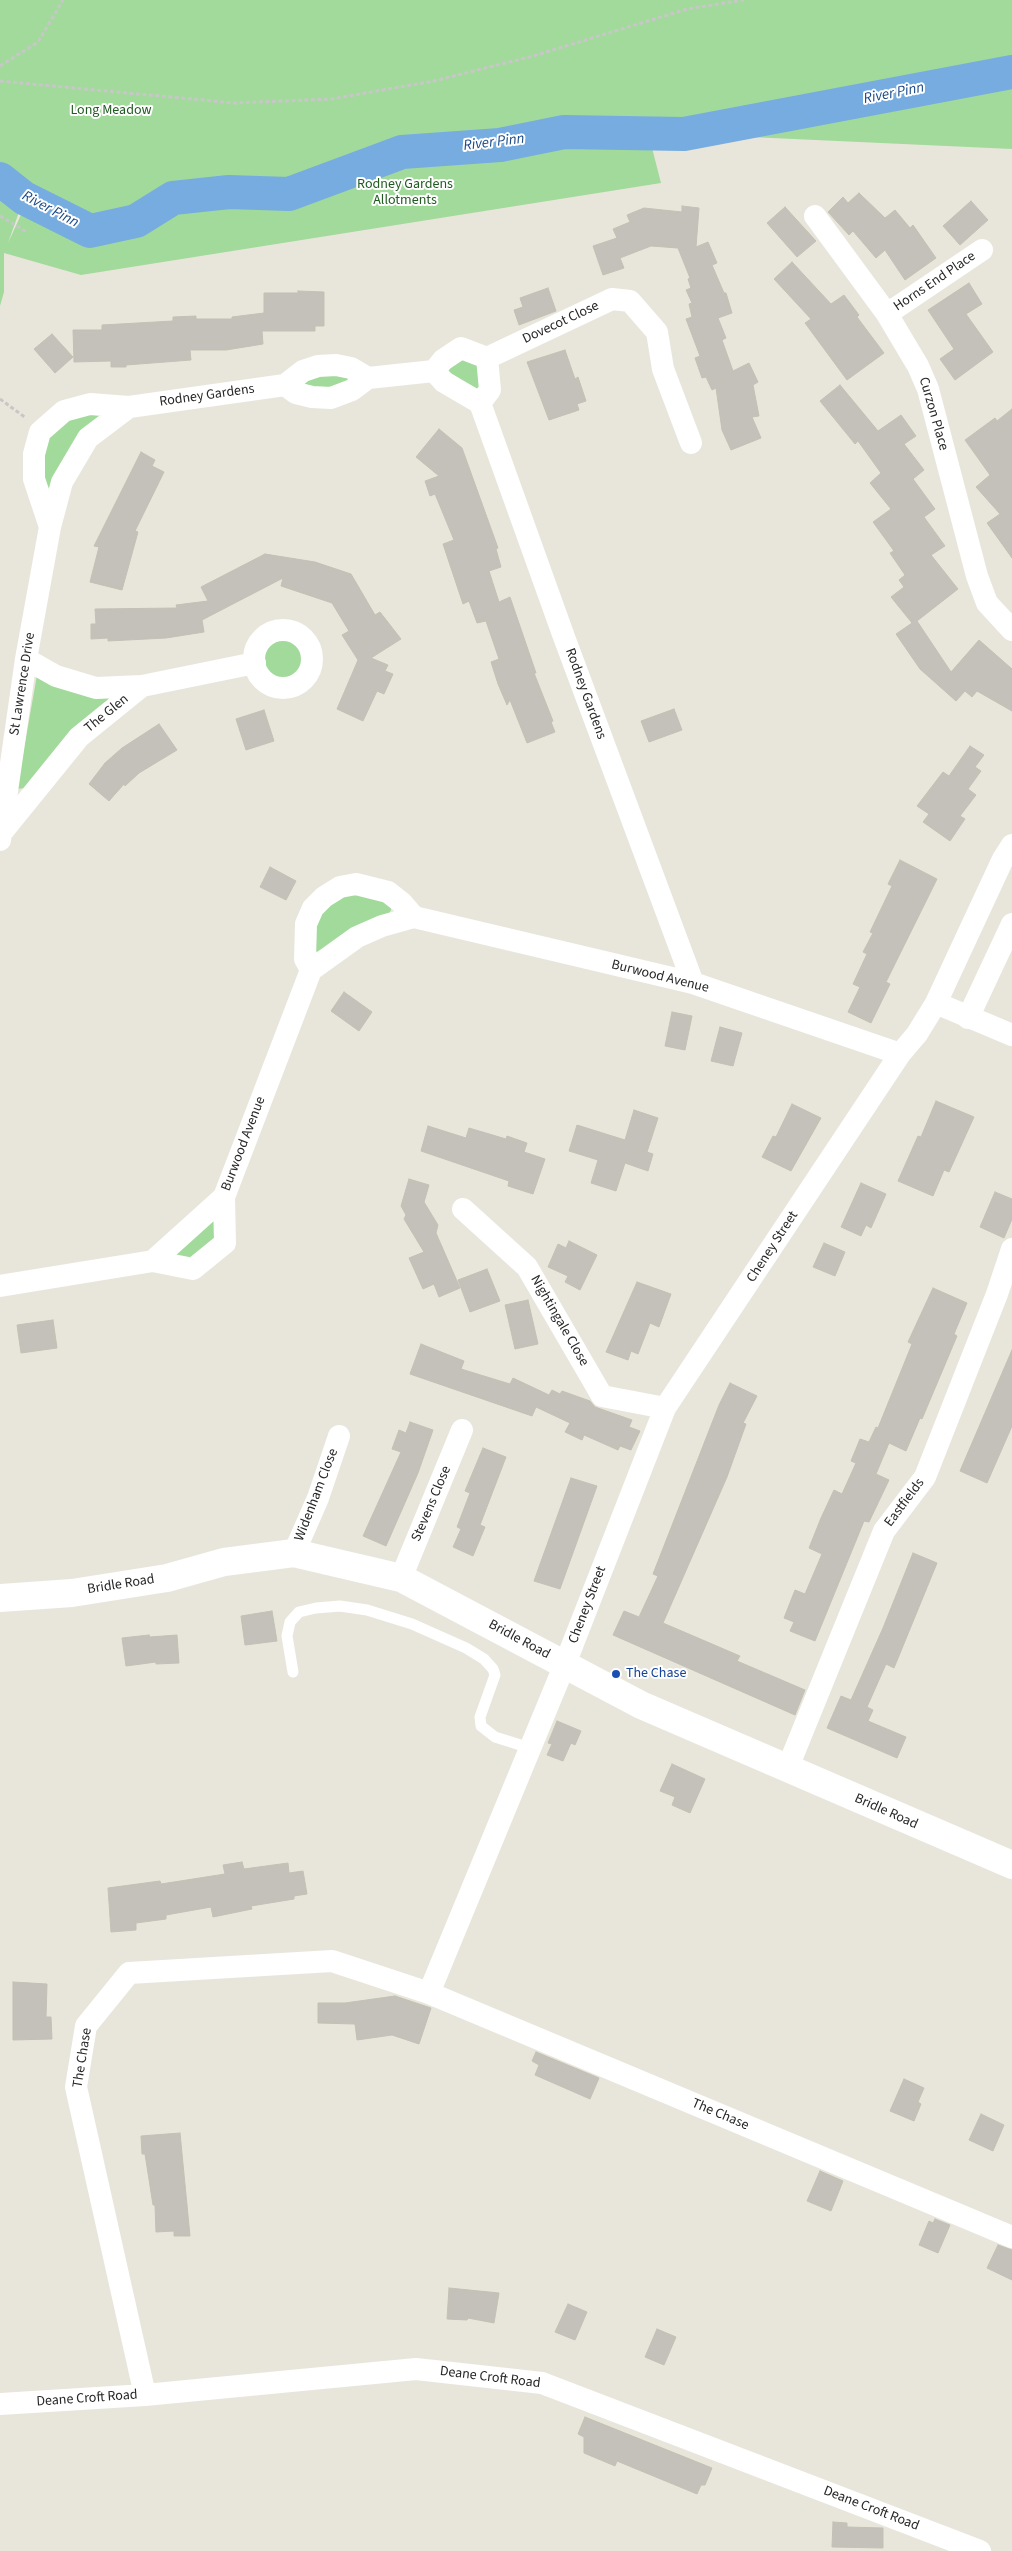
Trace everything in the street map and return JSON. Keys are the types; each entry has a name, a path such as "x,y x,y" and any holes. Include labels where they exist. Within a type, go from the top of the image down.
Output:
{"street":[{"name":"Curzon Place","path":"815,216 887,314 918,366 928,389 977,576 987,603 1012,630"},
{"name":"Horns End Place","path":"887,314 982,250"},
{"name":"Dovecot Close","path":"487,358 612,299 630,301 657,332 663,369 691,443"},
{"path":"285,385 296,393 312,398 332,398 352,390 368,378 434,371 443,360 461,348 487,358 490,390 480,403 444,382 434,371"},
{"name":"Rodney Gardens","path":"129,407 285,385 303,371 318,366 336,365 351,368 368,378"},
{"name":"Rodney Gardens","path":"480,403 567,647 693,984"},
{"path":"40,432 64,411 77,406 90,404 129,407"},
{"name":"St Lawrence Drive","path":"1,837 26,659 50,528 62,482 88,438 129,407"},
{"name":"St Lawrence Drive","path":"40,432 34,454 34,479 50,528"},
{"path":"26,659 56,676 96,688 142,686"},
{"name":"The Glen","path":"1,837 79,737 142,686 255,663"},
{"name":"Cheney Street","path":"565,1664 664,1408 900,1054 917,1034 936,1003 1002,859 1012,846"},
{"path":"311,970 306,959 306,924 313,908 324,897 340,887 356,884 388,892 402,903 414,917"},
{"name":"Burwood Avenue","path":"153,1261 224,1197 311,970 357,936 382,926 414,917 693,984 900,1054"},
{"path":"968,1018 1012,924"},
{"path":"936,1003 1012,1035"},
{"path":"0,1286 153,1261 193,1269 225,1243 224,1197"},
{"name":"Nightingale Close","path":"463,1208 527,1267 602,1396 664,1408"},
{"name":"Eastfields","path":"788,1767 884,1531 925,1477 1004,1297 1012,1249"},
{"name":"Stevens Close","path":"401,1578 462,1430"},
{"name":"Widenham Close","path":"294,1553 318,1498 339,1436"},
{"name":"Bridle Road","path":"0,1598 72,1593 167,1578 224,1562 294,1553 401,1578 641,1705 788,1767 896,1817 1012,1865"},
{"path":"429,1993 565,1664"},
{"name":"The Chase","path":"145,2395 76,2087 86,2026 129,1973 332,1961 429,1993 1012,2237"},
{"name":"Deane Croft Road","path":"0,2404 145,2395 416,2369 542,2383 980,2551"}],"lane":[{"path":"293,1672 287,1636 290,1622 300,1612 316,1608 340,1606 367,1610 412,1624 466,1648 484,1659 493,1668 495,1676 482,1708 481,1726 495,1737 530,1748"}],"path":[{"path":"0,66 38,42 63,0"},
{"path":"0,81 234,103 331,99 443,78 533,56 687,9 744,0"},
{"path":"0,216 27,232"},
{"path":"0,399 21,413 40,432"}],"green space":[{"name":"Long Meadow","path":"0,0 1012,0 1012,149 663,133 517,150 651,144 661,183 81,275 4,253 4,292 0,306 0,179 24,198 8,243 25,206 99,240 166,212 90,231 0,175","holes":["397,164 287,201 188,207 319,173"]},
{"path":"455,359 474,360 488,380 475,390 448,371"},
{"path":"347,371 350,387 304,391 305,376"},
{"path":"111,411 48,495 40,462 44,437 71,416"},
{"path":"287,637 295,640 301,646 304,658 301,670 295,676 279,679 271,676 265,670 262,654 265,646 271,640"},
{"path":"37,675 119,695 25,788 17,789"},
{"path":"359,890 391,904 391,910 388,915 319,952 314,951 316,919 327,903"},
{"path":"217,1213 216,1239 191,1261 166,1256"}],"building":[{"path":"859,193 885,218 895,210 910,228 913,225 936,258 905,280 885,250 876,258 853,231 849,235 828,212 843,197 848,203"},
{"path":"971,201 988,220 960,245 943,226"},
{"path":"682,206 699,208 696,247 708,242 717,263 712,265 724,293 726,293 732,313 718,318 726,338 722,340 733,371 749,363 758,382 753,385 759,416 752,417 761,438 731,450 722,430 716,388 712,390 706,377 702,378 695,358 700,356 686,319 692,317 689,304 692,303 686,290 691,288 688,279 690,278 678,248 651,246 620,258 624,268 603,275 593,246 617,238 613,229 630,222 627,215 644,208 682,212"},
{"path":"785,207 816,241 797,257 767,223"},
{"path":"792,262 831,304 844,295 859,315 857,317 884,353 847,380 805,323 811,319 774,279"},
{"path":"969,283 982,304 966,314 993,352 955,380 940,359 954,349 928,310"},
{"path":"548,288 556,311 519,325 514,310 523,307 520,298"},
{"path":"298,291 324,292 324,326 315,326 315,331 262,331 263,344 226,350 190,350 191,360 126,365 126,367 111,367 111,361 74,362 73,330 102,330 102,325 173,321 173,317 196,316 196,319 232,319 232,317 264,313 264,293 298,293"},
{"path":"52,334 73,357 55,373 34,349"},
{"path":"565,350 575,379 578,377 586,401 577,404 579,410 549,420 527,362"},
{"path":"840,385 878,431 901,415 916,436 904,444 924,470 913,479 935,509 924,517 945,546 931,555 958,589 917,621 951,672 979,640 1012,669 1012,711 977,691 972,697 965,691 956,701 920,669 896,634 912,623 891,597 904,587 899,580 905,575 890,553 894,551 873,522 891,509 870,483 881,473 858,441 855,444 820,401"},
{"path":"1012,409 1012,558 987,523 1000,514 976,487 990,475 965,440 995,418 997,421"},
{"path":"439,429 462,448 498,548 496,549 501,567 489,571 499,602 510,597 536,673 534,673 553,721 551,722 555,732 527,743 510,700 507,705 498,684 491,662 499,659 486,621 477,623 469,601 463,604 443,544 454,540 435,494 430,496 425,481 439,476 416,457"},
{"path":"141,452 155,460 152,466 164,472 135,531 138,532 122,590 90,582 99,547 94,546"},
{"path":"265,554 315,562 351,574 375,615 380,612 401,639 371,658 388,665 385,671 393,674 384,694 377,691 363,721 337,709 358,660 342,635 349,631 332,603 281,586 283,578 202,620 204,632 166,638 108,641 108,638 91,639 91,624 96,624 95,609 177,608 176,605 208,601 201,587"},
{"path":"674,709 682,730 649,742 641,721"},
{"path":"264,710 274,741 246,750 236,719"},
{"path":"159,724 177,750 139,773 125,786 124,784 109,801 89,784 105,763 122,748"},
{"path":"970,746 984,755 975,767 981,771 968,789 976,795 960,816 965,819 950,841 923,822 929,814 917,806 943,772 949,776"},
{"path":"900,860 937,879 886,982 890,984 871,1023 848,1012 860,987 853,984 867,954 863,952 873,933 870,932 892,886 888,884"},
{"path":"270,867 296,881 286,900 260,887"},
{"path":"344,992 372,1012 359,1031 331,1011"},
{"path":"672,1012 692,1016 685,1050 665,1046"},
{"path":"720,1027 742,1033 733,1066 711,1061"},
{"path":"936,1101 974,1117 949,1172 944,1170 933,1196 898,1181 918,1136 921,1137"},
{"path":"792,1104 821,1118 791,1171 762,1157 773,1136 776,1137"},
{"path":"634,1110 658,1118 647,1152 653,1154 648,1171 625,1163 616,1191 591,1183 598,1160 569,1151 577,1125 625,1140"},
{"path":"428,1126 466,1138 469,1128 506,1139 507,1136 527,1143 524,1152 545,1159 533,1194 508,1186 509,1181 421,1151"},
{"path":"409,1179 429,1185 424,1202 438,1225 436,1233 460,1288 439,1297 434,1284 423,1289 409,1258 424,1252 404,1219 406,1215 401,1206"},
{"path":"861,1183 886,1194 871,1228 866,1225 861,1236 841,1227"},
{"path":"995,1192 1012,1199 1012,1219 1004,1238 980,1227"},
{"path":"569,1241 597,1255 580,1290 565,1282 568,1276 548,1267 558,1244 566,1248"},
{"path":"824,1243 845,1252 835,1276 813,1267"},
{"path":"487,1269 500,1301 470,1312 458,1280"},
{"path":"637,1282 671,1294 659,1327 650,1323 638,1354 631,1351 628,1360 606,1352"},
{"path":"933,1288 967,1303 954,1334 957,1336 922,1419 920,1418 906,1451 889,1443 876,1474 889,1480 869,1522 864,1521 815,1641 790,1631 794,1622 784,1618 795,1590 805,1594 822,1554 809,1548 821,1518 834,1490 842,1494 856,1463 851,1461 860,1439 869,1442 876,1427 878,1428 912,1344 908,1342"},
{"path":"528,1300 538,1344 515,1349 505,1305"},
{"path":"53,1320 57,1348 21,1353 17,1325"},
{"path":"421,1344 464,1361 461,1369 510,1384 513,1378 549,1395 552,1390 560,1394 562,1391 590,1401 595,1407 632,1420 629,1427 640,1431 631,1450 620,1446 618,1450 584,1435 582,1440 565,1432 570,1423 536,1407 532,1416 410,1374"},
{"path":"1012,1350 1012,1426 987,1483 960,1471"},
{"path":"730,1383 757,1396 743,1423 746,1424 727,1477 663,1623 740,1656 737,1661 805,1690 795,1715 613,1635 624,1611 639,1617 658,1576 653,1574 719,1405"},
{"path":"410,1422 433,1430 418,1473 386,1546 363,1536 401,1452 392,1449 399,1430 406,1433"},
{"path":"483,1448 506,1457 480,1525 485,1527 473,1556 453,1547 461,1529 457,1527 470,1493 465,1491"},
{"path":"571,1478 597,1486 560,1589 534,1581"},
{"path":"913,1553 937,1563 894,1668 886,1664 867,1707 873,1710 868,1721 906,1737 897,1758 827,1728 841,1696 851,1700 883,1628"},
{"path":"272,1611 277,1641 245,1645 241,1616"},
{"path":"149,1635 150,1637 177,1635 179,1663 156,1664 156,1662 126,1666 122,1638"},
{"path":"557,1721 581,1731 575,1745 571,1743 563,1761 547,1755 552,1744 548,1743"},
{"path":"672,1764 705,1779 690,1813 672,1805 675,1797 660,1791"},
{"path":"242,1862 244,1869 288,1863 289,1873 303,1871 307,1894 294,1896 294,1899 251,1906 252,1909 213,1917 211,1907 166,1915 166,1919 136,1923 136,1930 111,1932 108,1888 160,1881 161,1884 225,1874 223,1865"},
{"path":"13,1982 47,1984 46,2017 51,2017 52,2039 13,2040"},
{"path":"395,1996 431,2008 419,2044 392,2035 357,2040 355,2024 318,2023 318,2003 345,2003"},
{"path":"536,2052 599,2078 590,2099 535,2075 539,2065 532,2061"},
{"path":"904,2079 924,2088 918,2102 921,2104 914,2121 890,2111"},
{"path":"981,2114 1004,2125 993,2151 969,2140"},
{"path":"180,2133 190,2236 174,2236 174,2231 156,2232 155,2205 153,2205 145,2154 142,2154 141,2136"},
{"path":"820,2171 843,2181 831,2211 807,2201"},
{"path":"935,2219 950,2225 938,2253 919,2245 929,2221 933,2223"},
{"path":"998,2245 1012,2250 1012,2280 987,2268"},
{"path":"449,2288 499,2293 494,2323 468,2318 467,2320 447,2319"},
{"path":"568,2304 587,2312 575,2340 555,2332"},
{"path":"657,2329 676,2337 664,2365 645,2357"},
{"path":"585,2417 712,2468 705,2485 701,2485 697,2494 617,2461 615,2466 584,2453 584,2437 578,2434"},
{"path":"833,2522 847,2523 847,2527 883,2528 883,2548 832,2547"}],"waterway":[{"name":"River Pinn","path":"0,179 24,198 90,231 136,221 173,198 229,192 289,194 402,152 500,145 564,132 684,134 1012,72"}],"place":[{"name":"The Chase","path":"616,1674"}],"park label":[{"name":"Rodney Gardens Allotments","path":"405,194"}]}
